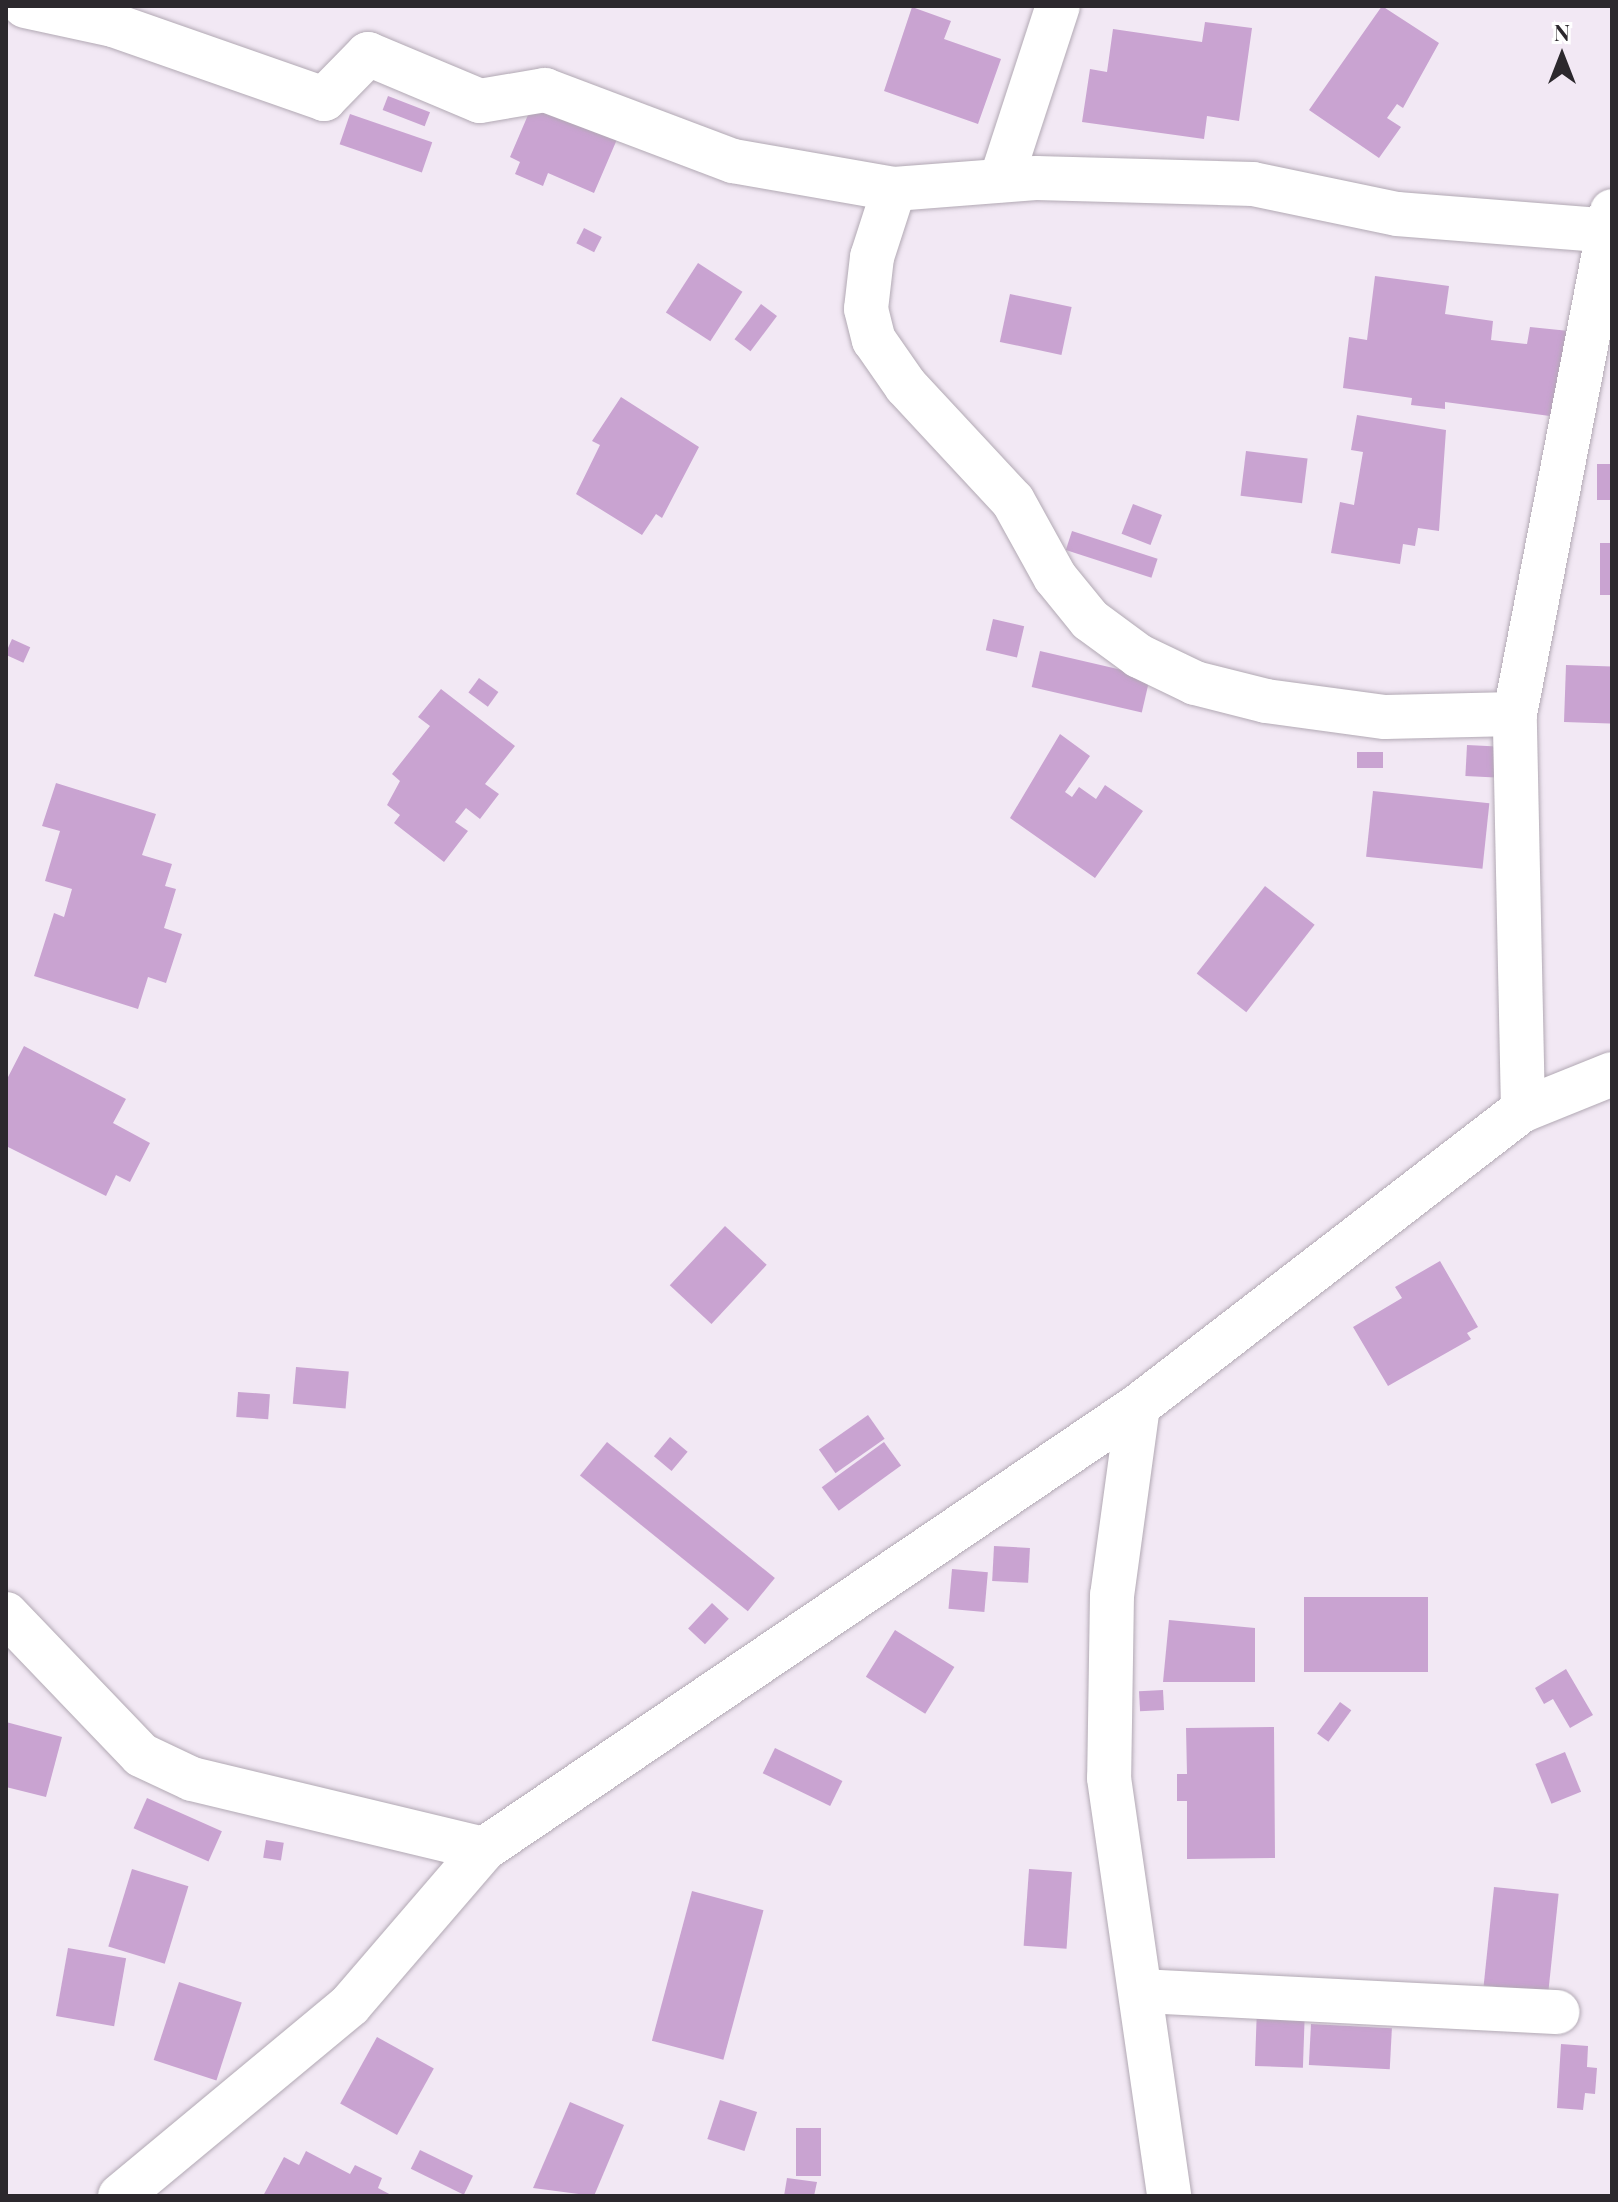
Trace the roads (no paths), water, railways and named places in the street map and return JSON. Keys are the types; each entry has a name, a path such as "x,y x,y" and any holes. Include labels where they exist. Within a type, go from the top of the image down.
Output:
{"street":[{"path":"25,6 113,25 324,99 368,54 480,101 545,90 733,161 894,189 1001,180 1253,184 1397,214 1610,224 1515,714 1523,1110"},
{"path":"1001,180 1058,6"},
{"path":"894,189 872,257 866,309 874,340 906,386 1013,501 1055,577 1090,620 1139,656 1195,683 1266,701 1385,717 1515,714"},
{"path":"120,2196 350,2005 484,1849 1138,1406 1523,1110 1612,1074"},
{"path":"1138,1406 1112,1595 1109,1778 1142,1991 1169,2196"},
{"path":"6,1614 141,1755 192,1779 484,1849"},
{"path":"1142,1991 1557,2012"}]}
